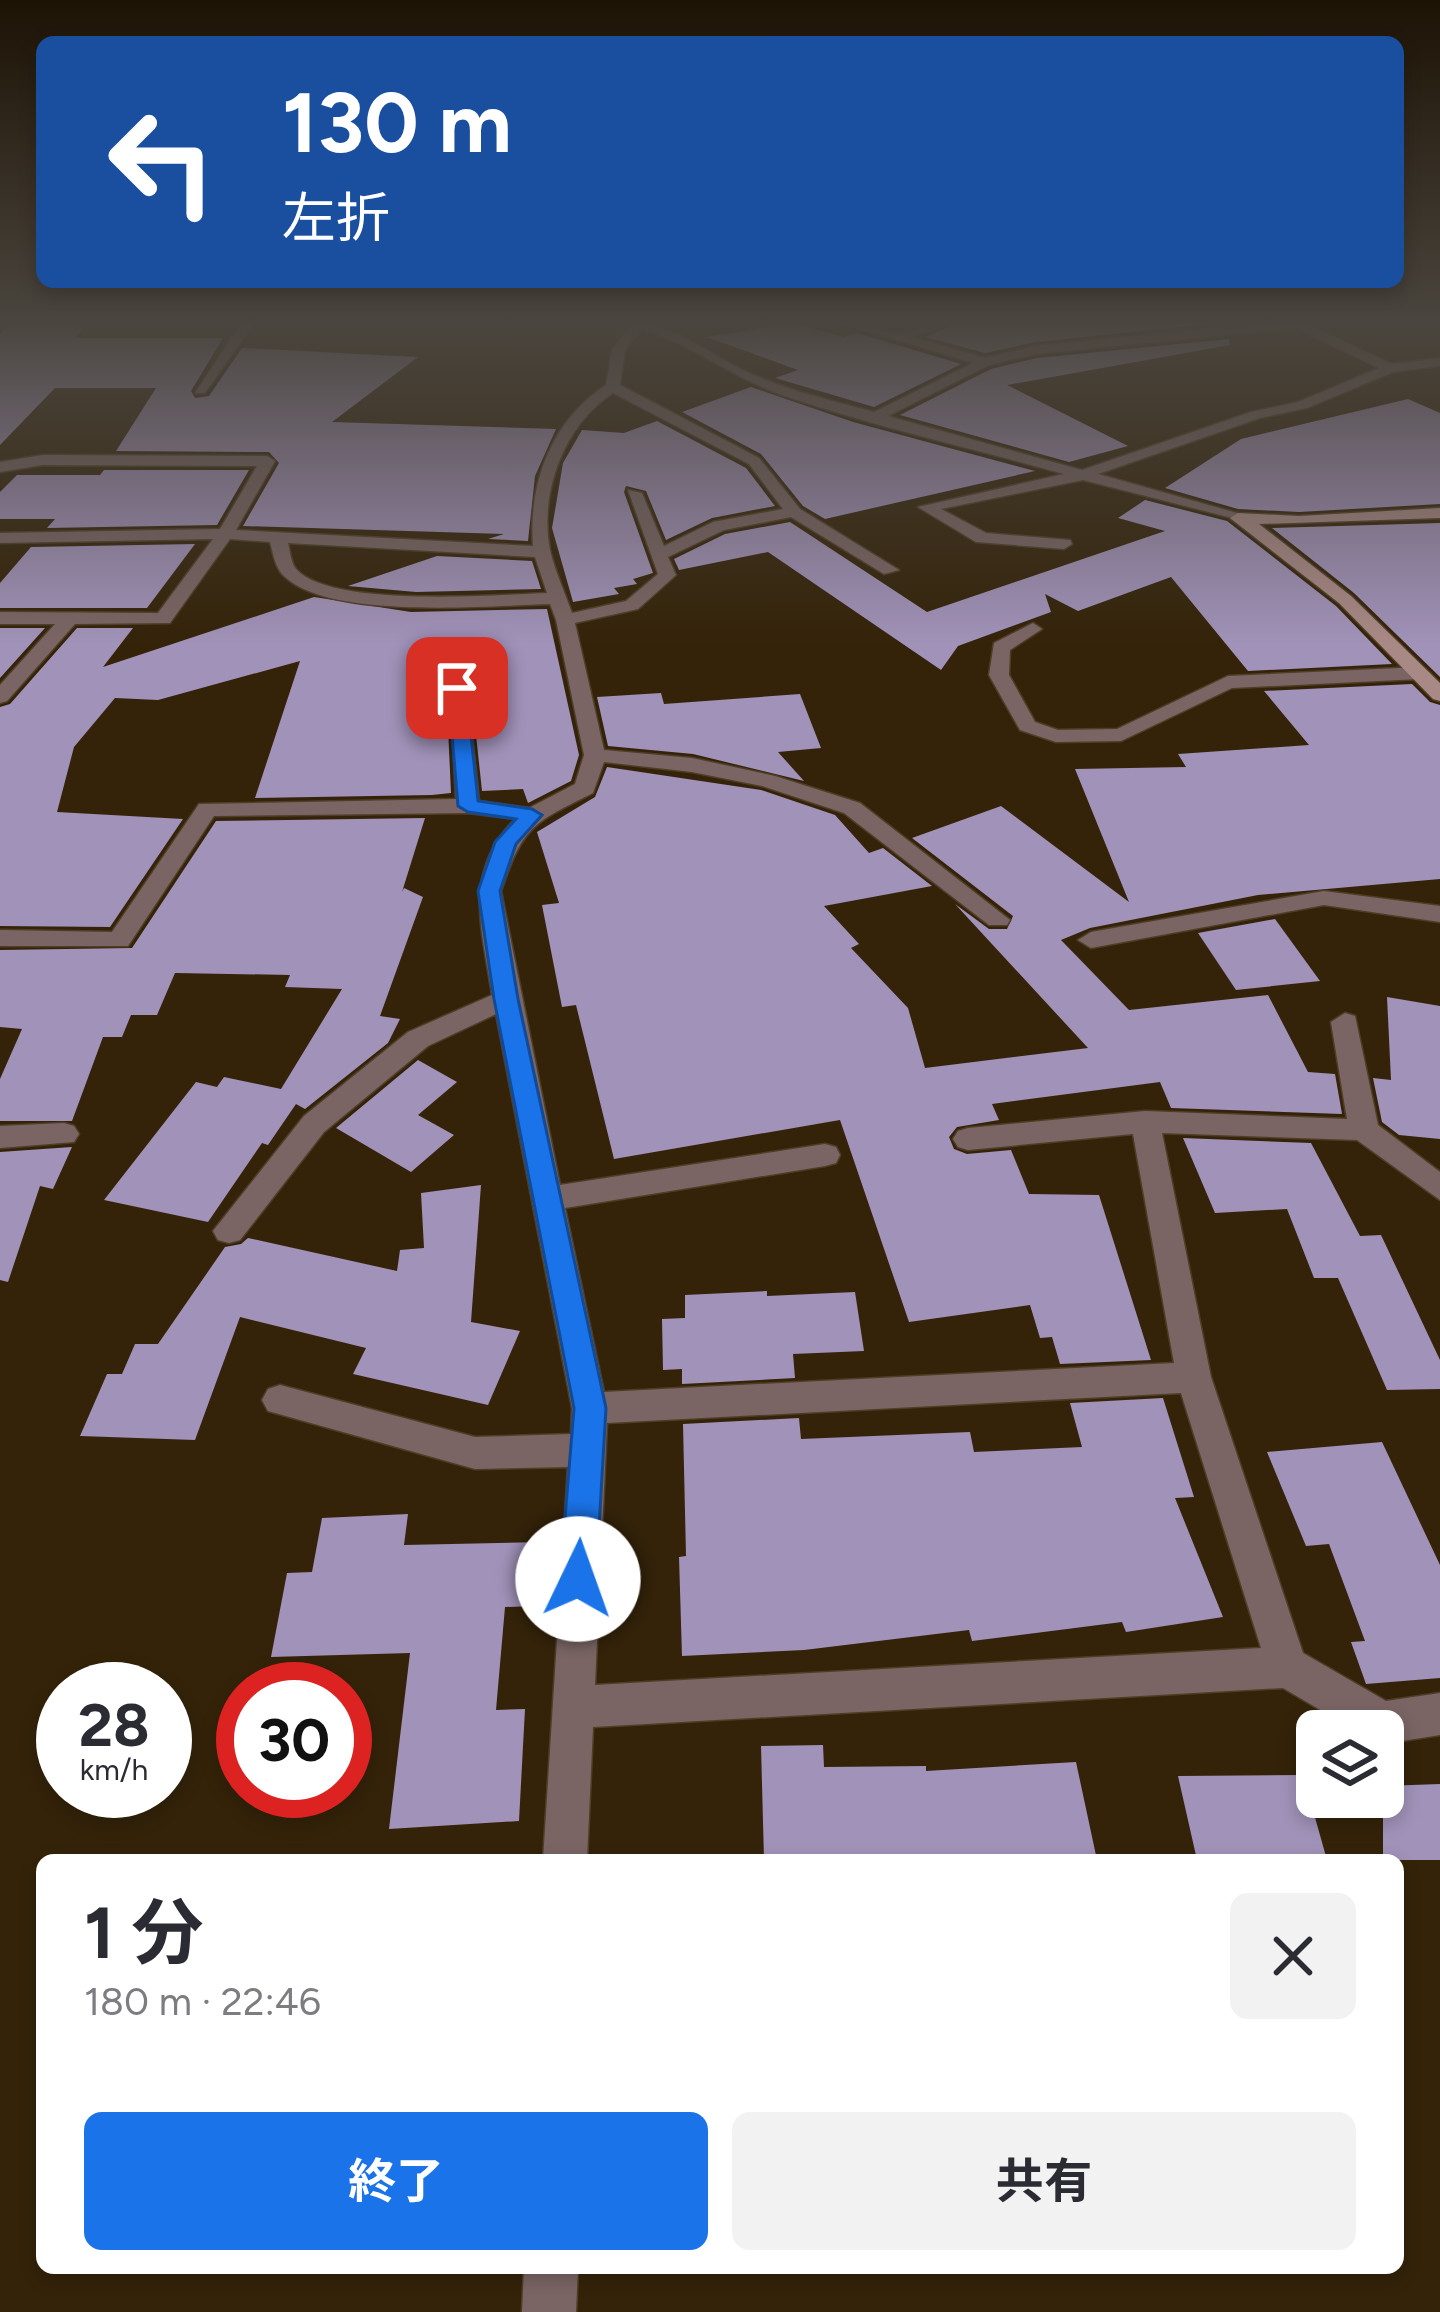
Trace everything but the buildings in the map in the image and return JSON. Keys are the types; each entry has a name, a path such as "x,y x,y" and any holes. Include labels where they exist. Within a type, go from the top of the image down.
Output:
{"street":[{"path":"566,429 538,509 542,552 562,609 595,754 585,788 532,815 506,842 489,891 506,999 590,1408 566,1854"},
{"path":"694,429 754,460 794,512 890,569"},
{"path":"916,429 1238,518 1299,521 1440,513"},
{"path":"1064,544 982,538 926,507 1078,476 1215,429"},
{"path":"0,467 43,460 267,461 225,534 163,619 0,618"},
{"path":"278,538 288,572 312,588 406,600 562,609 632,604 667,575 634,493"},
{"path":"661,554 719,526 794,512"},
{"path":"1238,518 1265,534 1362,615 1440,695"},
{"path":"0,538 225,534 542,552"},
{"path":"0,697 69,620"},
{"path":"1033,629 1001,647 999,675 1028,726 1056,736 1121,735 1228,682 1420,673"},
{"path":"457,688 468,806"},
{"path":"595,754 730,773 852,808 998,920"},
{"path":"0,938 119,940 207,809 468,806 532,815"},
{"path":"1090,940 1324,898 1440,914"},
{"path":"229,1231 314,1124 418,1039 506,999"},
{"path":"1345,1022 1364,1130"},
{"path":"1145,1122 1194,1377 1287,1667"},
{"path":"968,1139 1145,1122 1364,1130 1440,1188"},
{"path":"0,1137 64,1135"},
{"path":"548,1198 825,1155"},
{"path":"590,1408 1194,1377"},
{"path":"280,1400 475,1453 585,1450"},
{"path":"571,1708 1287,1667 1383,1723 1440,1714"},
{"path":"549,2312 551,2274"}],"route":[{"path":"457,688 468,806 532,815 506,842 489,891 506,999 590,1408 578,1579"}]}
